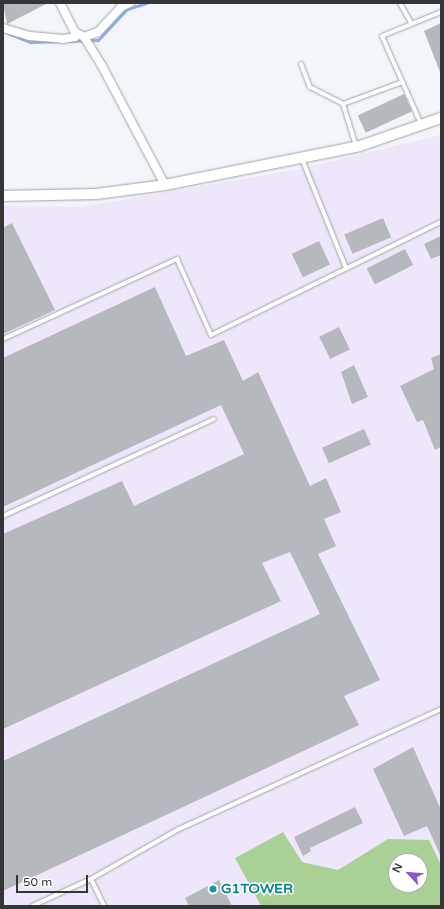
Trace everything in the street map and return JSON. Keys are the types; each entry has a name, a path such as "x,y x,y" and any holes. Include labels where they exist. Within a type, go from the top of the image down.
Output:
{"street":[{"path":"60,3 90,47 165,184"},
{"path":"3,28 30,36 63,39 82,36 98,32 120,7 130,3"},
{"path":"3,196 96,194 165,184 302,159 356,147 422,126 441,118"}],"lane":[{"path":"400,3 410,24"},
{"path":"422,126 382,36 441,12"},
{"path":"301,64 310,87 343,104 356,147"},
{"path":"343,104 402,82"},
{"path":"302,159 346,268"},
{"path":"3,339 177,259 211,335 441,222"},
{"path":"3,516 214,418"},
{"path":"32,906 91,879 179,829 441,709"},
{"path":"91,879 104,906"}],"shaded area":[{"path":"441,135 441,906 3,906 3,205 81,207 304,168"}],"green space":[{"path":"283,832 302,862 338,870 388,839 429,840 441,865 441,906 261,906 235,858"}],"building":[{"path":"3,3 48,3 7,24"},
{"path":"441,23 441,72 440,72 424,31"},
{"path":"404,94 412,111 366,133 358,116"},
{"path":"383,218 391,237 353,254 344,234"},
{"path":"12,223 55,310 3,334 3,228"},
{"path":"441,236 441,255 431,259 424,244"},
{"path":"319,241 330,265 303,277 292,254"},
{"path":"405,249 413,265 375,285 367,269"},
{"path":"155,287 186,356 224,340 243,381 258,372 310,486 326,478 341,512 324,519 336,546 318,554 380,680 344,696 359,725 3,891 3,761 320,614 290,552 262,563 281,601 3,729 3,534 122,481 134,506 244,454 221,405 3,507 3,358"},
{"path":"339,327 350,349 330,359 319,337"},
{"path":"441,354 441,447 435,450 423,420 417,422 400,386 434,369 431,358"},
{"path":"354,365 368,397 352,404 341,372"},
{"path":"364,429 371,445 329,463 322,448"},
{"path":"413,747 441,810 441,857 427,826 404,836 373,769"},
{"path":"355,807 363,823 310,848 311,851 303,856 294,837"},
{"name":"G1TOWER","path":"219,880 232,906 189,906 185,898"}],"waterway":[{"path":"8,33 30,42 98,40 127,9 147,3"}],"place":[{"name":"G1TOWER","path":"213,889"}]}
